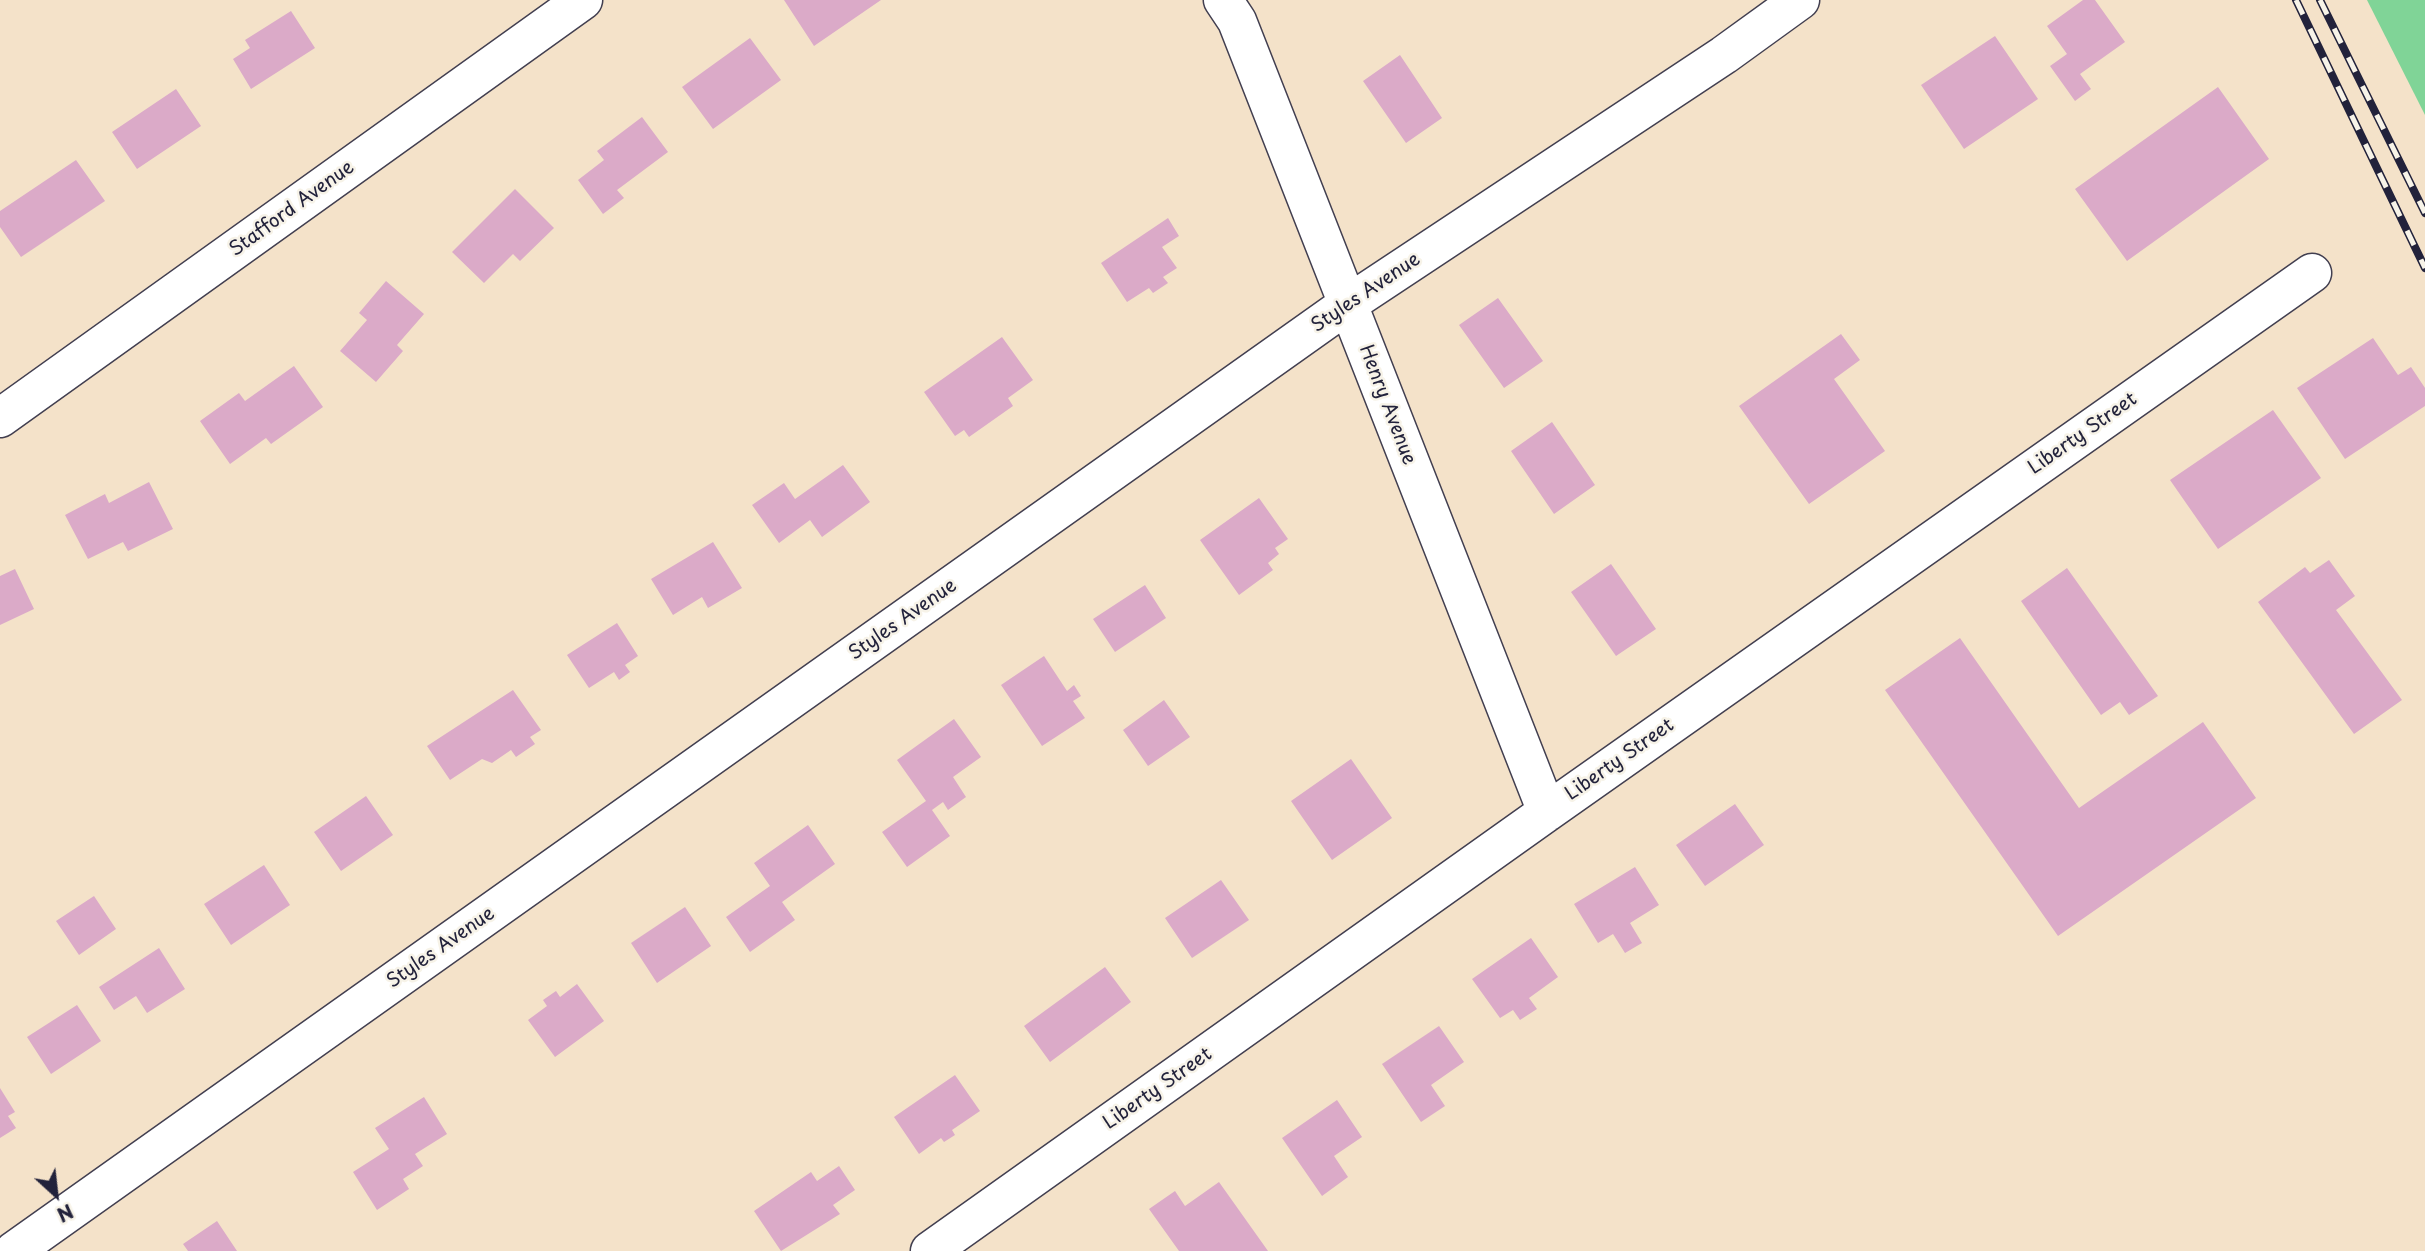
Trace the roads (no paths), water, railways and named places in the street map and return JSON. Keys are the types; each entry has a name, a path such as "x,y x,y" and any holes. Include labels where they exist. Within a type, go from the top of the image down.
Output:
{"street":[{"name":"Stafford Avenue","path":"0,418 583,0"},
{"name":"Henry Avenue","path":"1223,0 1237,20 1546,812"},
{"name":"Styles Avenue","path":"14,1251 1348,304 1712,63 1800,0"},
{"name":"Liberty Street","path":"930,1251 1546,812 2312,273"}],"railway":[{"path":"2296,0 2425,268"},
{"path":"2320,0 2425,213"}]}
